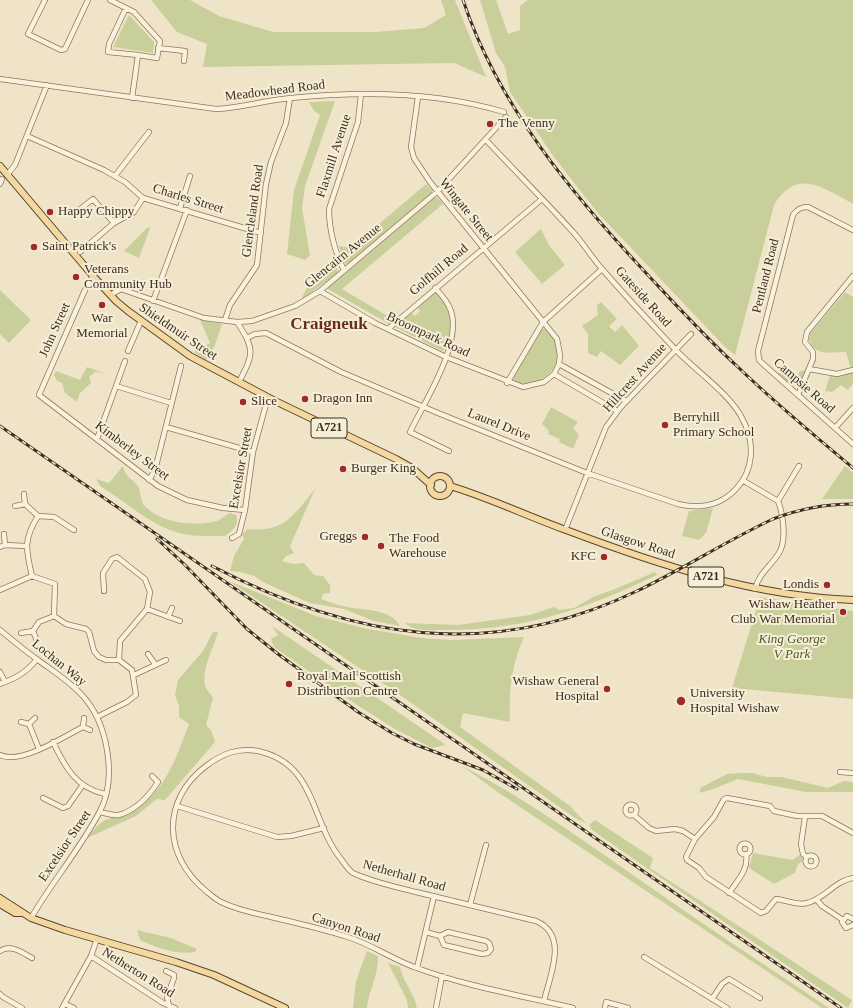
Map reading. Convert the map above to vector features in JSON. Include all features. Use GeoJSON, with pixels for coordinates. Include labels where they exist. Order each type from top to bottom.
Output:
{"type":"FeatureCollection","features":[{"type":"Feature","properties":{"kind":"main road","name":"Shieldmuir Street"},"geometry":{"type":"LineString","coordinates":[[0,166],[3,179],[110,294],[141,321],[190,356],[239,382]]}},
{"type":"Feature","properties":{"kind":"main road","name":"A721"},"geometry":{"type":"LineString","coordinates":[[239,382],[396,460],[432,482]]}},
{"type":"Feature","properties":{"kind":"main road","name":"A721"},"geometry":{"type":"LineString","coordinates":[[438,477],[443,477],[448,480],[449,489],[444,496],[437,496],[431,490],[432,482],[438,477]]}},
{"type":"Feature","properties":{"kind":"main road","name":"Glasgow Road"},"geometry":{"type":"LineString","coordinates":[[449,489],[468,491],[565,530],[692,573],[755,589],[812,598],[853,600]]}},
{"type":"Feature","properties":{"kind":"main road"},"geometry":{"type":"LineString","coordinates":[[0,898],[31,918],[64,930],[214,975],[285,1008]]}},
{"type":"Feature","properties":{"kind":"main road"},"geometry":{"type":"LineString","coordinates":[[0,904],[15,913],[22,913]]}},
{"type":"Feature","properties":{"kind":"street"},"geometry":{"type":"LineString","coordinates":[[44,0],[28,34],[61,50],[65,49],[88,0]]}},
{"type":"Feature","properties":{"kind":"street"},"geometry":{"type":"LineString","coordinates":[[110,0],[126,8],[134,12],[160,41],[157,58],[108,52],[109,44],[126,8]]}},
{"type":"Feature","properties":{"kind":"street"},"geometry":{"type":"LineString","coordinates":[[158,48],[185,51],[184,61]]}},
{"type":"Feature","properties":{"kind":"street"},"geometry":{"type":"LineString","coordinates":[[132,98],[138,55]]}},
{"type":"Feature","properties":{"kind":"street","name":"Meadowhead Road"},"geometry":{"type":"LineString","coordinates":[[0,79],[216,109],[241,108],[290,98],[361,94],[448,99],[483,106],[505,115]]}},
{"type":"Feature","properties":{"kind":"street"},"geometry":{"type":"LineString","coordinates":[[3,179],[15,165],[47,85]]}},
{"type":"Feature","properties":{"kind":"street","name":"Flaxmill Avenue"},"geometry":{"type":"LineString","coordinates":[[344,270],[339,260],[329,218],[329,209],[358,122],[361,94]]}},
{"type":"Feature","properties":{"kind":"street","name":"Wingate Street"},"geometry":{"type":"LineString","coordinates":[[418,97],[410,147],[412,153],[422,171],[557,339],[560,347],[559,364]]}},
{"type":"Feature","properties":{"kind":"street","name":"Glencleland Road"},"geometry":{"type":"LineString","coordinates":[[225,320],[230,305],[257,265],[268,176],[271,162],[286,123],[290,98]]}},
{"type":"Feature","properties":{"kind":"street","name":"Glencairn Avenue"},"geometry":{"type":"LineString","coordinates":[[110,294],[121,289],[204,318],[237,322],[252,321],[295,306],[320,291],[438,191],[486,140],[505,115]]}},
{"type":"Feature","properties":{"kind":"street"},"geometry":{"type":"LineString","coordinates":[[116,176],[149,132]]}},
{"type":"Feature","properties":{"kind":"street","name":"Charles Street"},"geometry":{"type":"LineString","coordinates":[[27,136],[116,176],[143,198],[261,233]]}},
{"type":"Feature","properties":{"kind":"street","name":"Gateside Road"},"geometry":{"type":"LineString","coordinates":[[486,140],[575,234],[602,269],[675,350],[736,407],[743,420],[751,446],[751,459],[744,481]]}},
{"type":"Feature","properties":{"kind":"street"},"geometry":{"type":"LineString","coordinates":[[180,208],[190,176]]}},
{"type":"Feature","properties":{"kind":"street"},"geometry":{"type":"LineString","coordinates":[[80,252],[114,223],[134,212],[143,198]]}},
{"type":"Feature","properties":{"kind":"street"},"geometry":{"type":"LineString","coordinates":[[75,213],[93,199],[114,223]]}},
{"type":"Feature","properties":{"kind":"street","name":"Golfhill Road"},"geometry":{"type":"LineString","coordinates":[[388,329],[542,199]]}},
{"type":"Feature","properties":{"kind":"street","name":"Pentland Road"},"geometry":{"type":"LineString","coordinates":[[759,360],[758,351],[793,215],[800,208],[808,207],[853,230]]}},
{"type":"Feature","properties":{"kind":"street"},"geometry":{"type":"LineString","coordinates":[[153,301],[187,210]]}},
{"type":"Feature","properties":{"kind":"street"},"geometry":{"type":"LineString","coordinates":[[507,383],[543,322],[602,269]]}},
{"type":"Feature","properties":{"kind":"street","name":"John Street"},"geometry":{"type":"LineString","coordinates":[[39,395],[85,290],[93,276]]}},
{"type":"Feature","properties":{"kind":"street"},"geometry":{"type":"LineString","coordinates":[[798,395],[809,369],[813,352],[806,342],[807,332],[853,276]]}},
{"type":"Feature","properties":{"kind":"street"},"geometry":{"type":"LineString","coordinates":[[435,288],[445,298],[451,310],[453,319],[451,341],[446,358],[424,406],[410,432],[449,451]]}},
{"type":"Feature","properties":{"kind":"street","name":"Broompark Road"},"geometry":{"type":"LineString","coordinates":[[320,291],[388,329],[446,358],[507,383],[523,387],[533,386],[544,382],[554,374]]}},
{"type":"Feature","properties":{"kind":"street"},"geometry":{"type":"LineString","coordinates":[[128,351],[141,321]]}},
{"type":"Feature","properties":{"kind":"street"},"geometry":{"type":"LineString","coordinates":[[237,322],[247,338],[251,359],[239,382]]}},
{"type":"Feature","properties":{"kind":"street","name":"Laurel Drive"},"geometry":{"type":"LineString","coordinates":[[247,338],[255,334],[266,333],[342,372],[587,473],[690,507],[714,504],[731,495],[744,481]]}},
{"type":"Feature","properties":{"kind":"street","name":"Hillcrest Avenue"},"geometry":{"type":"LineString","coordinates":[[565,530],[606,427],[626,401],[692,334]]}},
{"type":"Feature","properties":{"kind":"street","name":"Campsie Road"},"geometry":{"type":"LineString","coordinates":[[759,360],[853,444]]}},
{"type":"Feature","properties":{"kind":"street"},"geometry":{"type":"LineString","coordinates":[[97,439],[125,361]]}},
{"type":"Feature","properties":{"kind":"street"},"geometry":{"type":"LineString","coordinates":[[617,411],[554,374],[559,364],[626,401]]}},
{"type":"Feature","properties":{"kind":"street"},"geometry":{"type":"LineString","coordinates":[[149,480],[155,470],[181,366]]}},
{"type":"Feature","properties":{"kind":"street"},"geometry":{"type":"LineString","coordinates":[[809,369],[837,374],[853,370]]}},
{"type":"Feature","properties":{"kind":"street"},"geometry":{"type":"LineString","coordinates":[[116,386],[171,403]]}},
{"type":"Feature","properties":{"kind":"street","name":"Kimberley Street"},"geometry":{"type":"LineString","coordinates":[[39,395],[149,480],[163,489],[187,500],[223,508],[245,510]]}},
{"type":"Feature","properties":{"kind":"street","name":"Excelsior Street"},"geometry":{"type":"LineString","coordinates":[[232,538],[239,534],[245,510],[252,452],[268,397]]}},
{"type":"Feature","properties":{"kind":"street","name":"Campsie Road"},"geometry":{"type":"LineString","coordinates":[[835,428],[853,408]]}},
{"type":"Feature","properties":{"kind":"street"},"geometry":{"type":"LineString","coordinates":[[166,427],[252,452]]}},
{"type":"Feature","properties":{"kind":"street"},"geometry":{"type":"LineString","coordinates":[[755,589],[764,571],[782,547],[784,535],[778,501],[799,466]]}},
{"type":"Feature","properties":{"kind":"street"},"geometry":{"type":"LineString","coordinates":[[744,481],[778,501]]}},
{"type":"Feature","properties":{"kind":"street"},"geometry":{"type":"LineString","coordinates":[[24,494],[24,504]]}},
{"type":"Feature","properties":{"kind":"street"},"geometry":{"type":"LineString","coordinates":[[15,506],[24,504]]}},
{"type":"Feature","properties":{"kind":"street"},"geometry":{"type":"LineString","coordinates":[[24,504],[38,515],[54,517],[74,530]]}},
{"type":"Feature","properties":{"kind":"street"},"geometry":{"type":"LineString","coordinates":[[32,576],[26,546],[32,527],[38,515]]}},
{"type":"Feature","properties":{"kind":"street"},"geometry":{"type":"LineString","coordinates":[[4,534],[5,545]]}},
{"type":"Feature","properties":{"kind":"street"},"geometry":{"type":"LineString","coordinates":[[0,547],[5,545],[26,546]]}},
{"type":"Feature","properties":{"kind":"street"},"geometry":{"type":"LineString","coordinates":[[104,591],[103,573],[112,559],[117,557],[145,579],[150,592],[147,609],[120,641],[119,660]]}},
{"type":"Feature","properties":{"kind":"street"},"geometry":{"type":"LineString","coordinates":[[0,590],[32,576],[56,586],[54,616]]}},
{"type":"Feature","properties":{"kind":"street"},"geometry":{"type":"LineString","coordinates":[[168,617],[172,608]]}},
{"type":"Feature","properties":{"kind":"street"},"geometry":{"type":"LineString","coordinates":[[147,609],[180,621]]}},
{"type":"Feature","properties":{"kind":"street"},"geometry":{"type":"LineString","coordinates":[[33,632],[39,622],[54,616]]}},
{"type":"Feature","properties":{"kind":"street"},"geometry":{"type":"LineString","coordinates":[[54,616],[66,624],[86,629],[89,632],[94,651],[99,657],[106,660],[119,660],[132,670],[136,695],[127,702],[97,717]]}},
{"type":"Feature","properties":{"kind":"street","name":"Lochan Way"},"geometry":{"type":"LineString","coordinates":[[0,630],[37,660],[63,677],[82,695],[97,717],[104,734],[109,758],[109,776],[100,812]]}},
{"type":"Feature","properties":{"kind":"street"},"geometry":{"type":"LineString","coordinates":[[22,633],[33,632]]}},
{"type":"Feature","properties":{"kind":"street"},"geometry":{"type":"LineString","coordinates":[[33,632],[37,641]]}},
{"type":"Feature","properties":{"kind":"street"},"geometry":{"type":"LineString","coordinates":[[148,654],[155,664]]}},
{"type":"Feature","properties":{"kind":"street"},"geometry":{"type":"LineString","coordinates":[[0,672],[3,683],[17,678],[29,670],[37,660]]}},
{"type":"Feature","properties":{"kind":"street"},"geometry":{"type":"LineString","coordinates":[[134,675],[166,660]]}},
{"type":"Feature","properties":{"kind":"street"},"geometry":{"type":"LineString","coordinates":[[29,724],[35,718]]}},
{"type":"Feature","properties":{"kind":"street"},"geometry":{"type":"LineString","coordinates":[[83,727],[84,718]]}},
{"type":"Feature","properties":{"kind":"street"},"geometry":{"type":"LineString","coordinates":[[21,722],[29,724]]}},
{"type":"Feature","properties":{"kind":"street"},"geometry":{"type":"LineString","coordinates":[[29,724],[39,749]]}},
{"type":"Feature","properties":{"kind":"street"},"geometry":{"type":"LineString","coordinates":[[0,756],[17,758],[39,749],[83,727],[90,730]]}},
{"type":"Feature","properties":{"kind":"street"},"geometry":{"type":"LineString","coordinates":[[53,742],[61,760],[82,786],[105,794]]}},
{"type":"Feature","properties":{"kind":"street","name":"Netherhall Road"},"geometry":{"type":"LineString","coordinates":[[182,791],[192,778],[217,758],[230,752],[244,750],[257,751],[270,755],[285,763],[299,774],[308,789],[336,853],[351,872],[383,883],[536,921],[550,931],[555,941],[556,953],[544,1001]]}},
{"type":"Feature","properties":{"kind":"street"},"geometry":{"type":"LineString","coordinates":[[840,772],[853,773]]}},
{"type":"Feature","properties":{"kind":"street","name":"Excelsior Street"},"geometry":{"type":"LineString","coordinates":[[31,918],[100,812],[118,815],[138,806],[158,782],[152,776]]}},
{"type":"Feature","properties":{"kind":"street"},"geometry":{"type":"LineString","coordinates":[[43,798],[63,808],[68,806],[82,786]]}},
{"type":"Feature","properties":{"kind":"street","name":"Canyon Road"},"geometry":{"type":"LineString","coordinates":[[182,791],[177,806],[173,835],[176,850],[182,864],[197,883],[219,901],[238,909],[349,938],[417,968],[442,976],[573,1008]]}},
{"type":"Feature","properties":{"kind":"street"},"geometry":{"type":"LineString","coordinates":[[853,833],[822,816],[805,817],[774,811],[770,806],[727,798],[722,801],[714,817],[695,839],[686,853],[687,860],[699,868],[706,877],[764,914],[776,899],[798,904],[817,900],[837,883],[853,878]]}},
{"type":"Feature","properties":{"kind":"street"},"geometry":{"type":"LineString","coordinates":[[177,806],[277,837],[291,836],[324,828]]}},
{"type":"Feature","properties":{"kind":"street"},"geometry":{"type":"LineString","coordinates":[[634,815],[649,828],[656,831],[675,829],[683,831],[695,839]]}},
{"type":"Feature","properties":{"kind":"street"},"geometry":{"type":"LineString","coordinates":[[805,817],[801,844],[803,854],[808,857]]}},
{"type":"Feature","properties":{"kind":"street"},"geometry":{"type":"LineString","coordinates":[[470,905],[486,845]]}},
{"type":"Feature","properties":{"kind":"street"},"geometry":{"type":"LineString","coordinates":[[729,892],[746,868],[748,862],[746,854]]}},
{"type":"Feature","properties":{"kind":"street"},"geometry":{"type":"LineString","coordinates":[[417,968],[434,896]]}},
{"type":"Feature","properties":{"kind":"street"},"geometry":{"type":"LineString","coordinates":[[817,900],[822,906],[843,920],[844,927],[848,928],[853,925]]}},
{"type":"Feature","properties":{"kind":"street"},"geometry":{"type":"LineString","coordinates":[[843,920],[847,916],[853,919]]}},
{"type":"Feature","properties":{"kind":"street"},"geometry":{"type":"LineString","coordinates":[[426,932],[440,936],[448,932],[486,941],[489,943],[491,949],[489,952],[484,954],[444,945],[440,936]]}},
{"type":"Feature","properties":{"kind":"street"},"geometry":{"type":"LineString","coordinates":[[74,1008],[63,1006],[91,956],[97,939]]}},
{"type":"Feature","properties":{"kind":"street"},"geometry":{"type":"LineString","coordinates":[[0,952],[8,948],[13,948],[32,958]]}},
{"type":"Feature","properties":{"kind":"street","name":"Netherton Road"},"geometry":{"type":"LineString","coordinates":[[91,956],[169,1006],[175,1008]]}},
{"type":"Feature","properties":{"kind":"street"},"geometry":{"type":"LineString","coordinates":[[644,957],[727,1008]]}},
{"type":"Feature","properties":{"kind":"street"},"geometry":{"type":"LineString","coordinates":[[166,971],[174,975],[167,997],[169,1006]]}},
{"type":"Feature","properties":{"kind":"street"},"geometry":{"type":"LineString","coordinates":[[436,1008],[442,976]]}},
{"type":"Feature","properties":{"kind":"street"},"geometry":{"type":"LineString","coordinates":[[712,999],[722,984],[729,979],[760,998]]}},
{"type":"Feature","properties":{"kind":"street"},"geometry":{"type":"LineString","coordinates":[[0,994],[22,1008]]}},
{"type":"Feature","properties":{"kind":"street"},"geometry":{"type":"LineString","coordinates":[[605,1008],[606,1002],[628,1008]]}},
{"type":"Feature","properties":{"kind":"green space"},"geometry":{"type":"Polygon","coordinates":[[[151,0],[190,0],[219,16],[273,32],[375,32],[424,28],[446,15],[441,0],[455,0],[486,77],[454,63],[203,67],[207,44],[177,32],[151,0]]]}},
{"type":"Feature","properties":{"kind":"green space"},"geometry":{"type":"Polygon","coordinates":[[[480,0],[496,0],[508,34],[520,30],[520,6],[528,0],[853,0],[853,204],[821,187],[811,184],[801,184],[792,187],[783,193],[774,205],[735,355],[725,347],[597,212],[554,157],[510,92],[505,67],[496,53],[480,0]]]}},
{"type":"Feature","properties":{"kind":"green space"},"geometry":{"type":"Polygon","coordinates":[[[129,15],[154,42],[153,53],[113,47],[129,15]]]}},
{"type":"Feature","properties":{"kind":"green space"},"geometry":{"type":"Polygon","coordinates":[[[335,101],[305,186],[302,208],[310,255],[305,260],[287,254],[294,190],[320,115],[314,111],[309,102],[335,101]]]}},
{"type":"Feature","properties":{"kind":"green space"},"geometry":{"type":"Polygon","coordinates":[[[426,184],[432,190],[433,194],[349,264],[344,263],[339,246],[351,248],[426,184]]]}},
{"type":"Feature","properties":{"kind":"green space"},"geometry":{"type":"Polygon","coordinates":[[[434,197],[438,198],[443,204],[342,289],[391,318],[400,314],[389,324],[328,289],[329,286],[434,197]]]}},
{"type":"Feature","properties":{"kind":"green space"},"geometry":{"type":"Polygon","coordinates":[[[148,227],[150,228],[139,258],[124,251],[148,227]]]}},
{"type":"Feature","properties":{"kind":"green space"},"geometry":{"type":"Polygon","coordinates":[[[541,229],[549,245],[565,265],[542,284],[515,252],[541,229]]]}},
{"type":"Feature","properties":{"kind":"green space"},"geometry":{"type":"Polygon","coordinates":[[[336,261],[338,273],[301,300],[308,285],[336,261]]]}},
{"type":"Feature","properties":{"kind":"green space"},"geometry":{"type":"Polygon","coordinates":[[[0,290],[31,320],[9,343],[0,334],[0,290]]]}},
{"type":"Feature","properties":{"kind":"green space"},"geometry":{"type":"Polygon","coordinates":[[[845,292],[853,297],[853,368],[851,369],[846,352],[830,353],[820,351],[815,349],[809,340],[810,334],[845,292]]]}},
{"type":"Feature","properties":{"kind":"green space"},"geometry":{"type":"Polygon","coordinates":[[[435,293],[442,297],[447,307],[450,319],[449,337],[445,349],[442,351],[395,327],[411,312],[415,316],[420,311],[417,307],[435,293]]]}},
{"type":"Feature","properties":{"kind":"green space"},"geometry":{"type":"Polygon","coordinates":[[[601,302],[617,319],[609,326],[615,332],[622,325],[639,346],[620,365],[601,351],[597,357],[588,353],[588,334],[582,326],[598,315],[597,305],[601,302]]]}},
{"type":"Feature","properties":{"kind":"green space"},"geometry":{"type":"Polygon","coordinates":[[[200,320],[222,324],[215,345],[206,360],[194,352],[210,343],[200,320]]]}},
{"type":"Feature","properties":{"kind":"green space"},"geometry":{"type":"Polygon","coordinates":[[[541,329],[545,329],[556,344],[558,353],[557,362],[553,369],[540,380],[531,383],[514,382],[513,377],[541,329]]]}},
{"type":"Feature","properties":{"kind":"green space"},"geometry":{"type":"Polygon","coordinates":[[[87,367],[104,373],[95,372],[89,377],[91,383],[80,393],[77,402],[65,393],[62,383],[57,381],[54,375],[56,371],[80,380],[87,367]]]}},
{"type":"Feature","properties":{"kind":"green space"},"geometry":{"type":"Polygon","coordinates":[[[806,370],[800,384],[797,385],[788,383],[777,373],[785,372],[789,375],[798,375],[800,371],[806,370]]]}},
{"type":"Feature","properties":{"kind":"green space"},"geometry":{"type":"Polygon","coordinates":[[[853,373],[853,384],[848,390],[841,385],[832,392],[825,391],[830,375],[853,373]]]}},
{"type":"Feature","properties":{"kind":"green space"},"geometry":{"type":"Polygon","coordinates":[[[551,407],[578,422],[573,428],[579,435],[573,449],[559,442],[560,439],[548,434],[549,431],[542,424],[551,407]]]}},
{"type":"Feature","properties":{"kind":"green space"},"geometry":{"type":"Polygon","coordinates":[[[123,466],[128,476],[138,487],[144,505],[159,516],[178,522],[199,524],[217,521],[230,513],[236,515],[236,525],[233,530],[225,536],[206,536],[182,534],[155,523],[100,486],[96,479],[109,483],[123,466]]]}},
{"type":"Feature","properties":{"kind":"green space"},"geometry":{"type":"Polygon","coordinates":[[[845,466],[853,473],[853,499],[822,499],[845,466]]]}},
{"type":"Feature","properties":{"kind":"green space"},"geometry":{"type":"Polygon","coordinates":[[[315,489],[290,546],[294,553],[286,556],[282,561],[294,564],[304,563],[314,575],[323,576],[330,585],[330,593],[323,594],[321,599],[352,608],[372,610],[385,614],[396,621],[400,626],[374,621],[344,609],[310,603],[265,583],[254,576],[230,571],[234,556],[244,539],[242,534],[248,529],[271,528],[280,525],[294,514],[315,489]]]}},
{"type":"Feature","properties":{"kind":"green space"},"geometry":{"type":"Polygon","coordinates":[[[713,508],[706,533],[699,540],[682,536],[689,511],[713,508]]]}},
{"type":"Feature","properties":{"kind":"green space"},"geometry":{"type":"Polygon","coordinates":[[[655,572],[657,575],[605,598],[553,616],[527,622],[500,627],[434,630],[413,628],[405,623],[458,625],[530,615],[554,607],[560,610],[574,608],[595,596],[655,572]]]}},
{"type":"Feature","properties":{"kind":"green space"},"geometry":{"type":"Polygon","coordinates":[[[229,581],[316,616],[368,629],[422,638],[451,640],[524,637],[516,658],[512,679],[510,722],[463,713],[460,727],[570,806],[587,824],[575,818],[397,693],[229,581]]]}},
{"type":"Feature","properties":{"kind":"green space","name":"King George V Park"},"geometry":{"type":"Polygon","coordinates":[[[760,597],[853,611],[853,699],[732,688],[760,597]]]}},
{"type":"Feature","properties":{"kind":"green space"},"geometry":{"type":"Polygon","coordinates":[[[272,626],[446,745],[432,748],[395,729],[354,703],[274,647],[271,639],[278,635],[272,626]]]}},
{"type":"Feature","properties":{"kind":"green space"},"geometry":{"type":"Polygon","coordinates":[[[213,632],[218,632],[208,659],[205,681],[206,688],[213,698],[206,725],[211,730],[215,742],[165,800],[157,799],[136,816],[87,838],[102,822],[131,812],[143,804],[153,795],[168,774],[189,724],[179,717],[179,706],[175,695],[178,680],[203,651],[213,632]]]}},
{"type":"Feature","properties":{"kind":"green space"},"geometry":{"type":"Polygon","coordinates":[[[462,766],[509,792],[555,821],[689,914],[829,1008],[822,1008],[499,793],[462,766]]]}},
{"type":"Feature","properties":{"kind":"green space"},"geometry":{"type":"Polygon","coordinates":[[[752,773],[767,777],[782,777],[828,788],[844,781],[853,782],[853,792],[806,792],[738,779],[700,793],[700,788],[727,774],[752,773]]]}},
{"type":"Feature","properties":{"kind":"green space"},"geometry":{"type":"Polygon","coordinates":[[[595,820],[653,858],[650,868],[852,1000],[848,1008],[592,830],[589,825],[595,820]]]}},
{"type":"Feature","properties":{"kind":"green space"},"geometry":{"type":"Polygon","coordinates":[[[753,853],[792,860],[800,855],[803,860],[797,866],[795,873],[774,884],[749,868],[753,853]]]}},
{"type":"Feature","properties":{"kind":"green space"},"geometry":{"type":"Polygon","coordinates":[[[137,930],[171,938],[197,949],[195,952],[180,953],[160,948],[140,940],[137,930]]]}},
{"type":"Feature","properties":{"kind":"green space"},"geometry":{"type":"Polygon","coordinates":[[[367,951],[378,956],[375,977],[367,1008],[353,1008],[356,981],[367,951]]]}},
{"type":"Feature","properties":{"kind":"green space"},"geometry":{"type":"Polygon","coordinates":[[[388,963],[400,967],[401,972],[414,997],[417,1008],[408,1008],[407,1000],[388,963]]]}},
{"type":"Feature","properties":{"kind":"railway"},"geometry":{"type":"LineString","coordinates":[[463,0],[478,39],[496,76],[540,146],[564,179],[618,243],[691,321],[753,381],[853,468]]}},
{"type":"Feature","properties":{"kind":"railway"},"geometry":{"type":"LineString","coordinates":[[0,426],[841,1008]]}},
{"type":"Feature","properties":{"kind":"railway"},"geometry":{"type":"LineString","coordinates":[[212,566],[264,591],[317,611],[369,625],[422,632],[475,634],[528,627],[582,613],[637,591],[671,574],[738,536],[773,519],[793,512],[812,508],[853,504]]}},
{"type":"Feature","properties":{"kind":"railway"},"geometry":{"type":"LineString","coordinates":[[157,539],[184,564],[247,629],[278,654],[358,712],[392,733],[414,744],[483,770],[517,789]]}},
{"type":"Feature","properties":{"kind":"place","name":"The Venny"},"geometry":{"type":"Point","coordinates":[490,124]}},
{"type":"Feature","properties":{"kind":"place","name":"Happy Chippy"},"geometry":{"type":"Point","coordinates":[50,212]}},
{"type":"Feature","properties":{"kind":"place","name":"Saint Patrick's"},"geometry":{"type":"Point","coordinates":[34,247]}},
{"type":"Feature","properties":{"kind":"place","name":"Veterans Community Hub"},"geometry":{"type":"Point","coordinates":[76,277]}},
{"type":"Feature","properties":{"kind":"place","name":"War Memorial"},"geometry":{"type":"Point","coordinates":[102,305]}},
{"type":"Feature","properties":{"kind":"place","name":"Dragon Inn"},"geometry":{"type":"Point","coordinates":[305,399]}},
{"type":"Feature","properties":{"kind":"place","name":"Slice"},"geometry":{"type":"Point","coordinates":[243,402]}},
{"type":"Feature","properties":{"kind":"place","name":"Berryhill Primary School"},"geometry":{"type":"Point","coordinates":[665,425]}},
{"type":"Feature","properties":{"kind":"place","name":"Burger King"},"geometry":{"type":"Point","coordinates":[343,469]}},
{"type":"Feature","properties":{"kind":"place","name":"Greggs"},"geometry":{"type":"Point","coordinates":[365,537]}},
{"type":"Feature","properties":{"kind":"place","name":"The Food Warehouse"},"geometry":{"type":"Point","coordinates":[381,546]}},
{"type":"Feature","properties":{"kind":"place","name":"KFC"},"geometry":{"type":"Point","coordinates":[604,557]}},
{"type":"Feature","properties":{"kind":"place","name":"Londis"},"geometry":{"type":"Point","coordinates":[827,585]}},
{"type":"Feature","properties":{"kind":"place","name":"Wishaw Heather Club War Memorial"},"geometry":{"type":"Point","coordinates":[843,612]}},
{"type":"Feature","properties":{"kind":"place","name":"Royal Mail Scottish Distribution Centre"},"geometry":{"type":"Point","coordinates":[289,684]}},
{"type":"Feature","properties":{"kind":"place","name":"Wishaw General Hospital"},"geometry":{"type":"Point","coordinates":[607,689]}},
{"type":"Feature","properties":{"kind":"place","name":"University Hospital Wishaw"},"geometry":{"type":"Point","coordinates":[681,701]}},
{"type":"Feature","properties":{"kind":"district","name":"Craigneuk"},"geometry":{"type":"Point","coordinates":[329,325]}}]}
